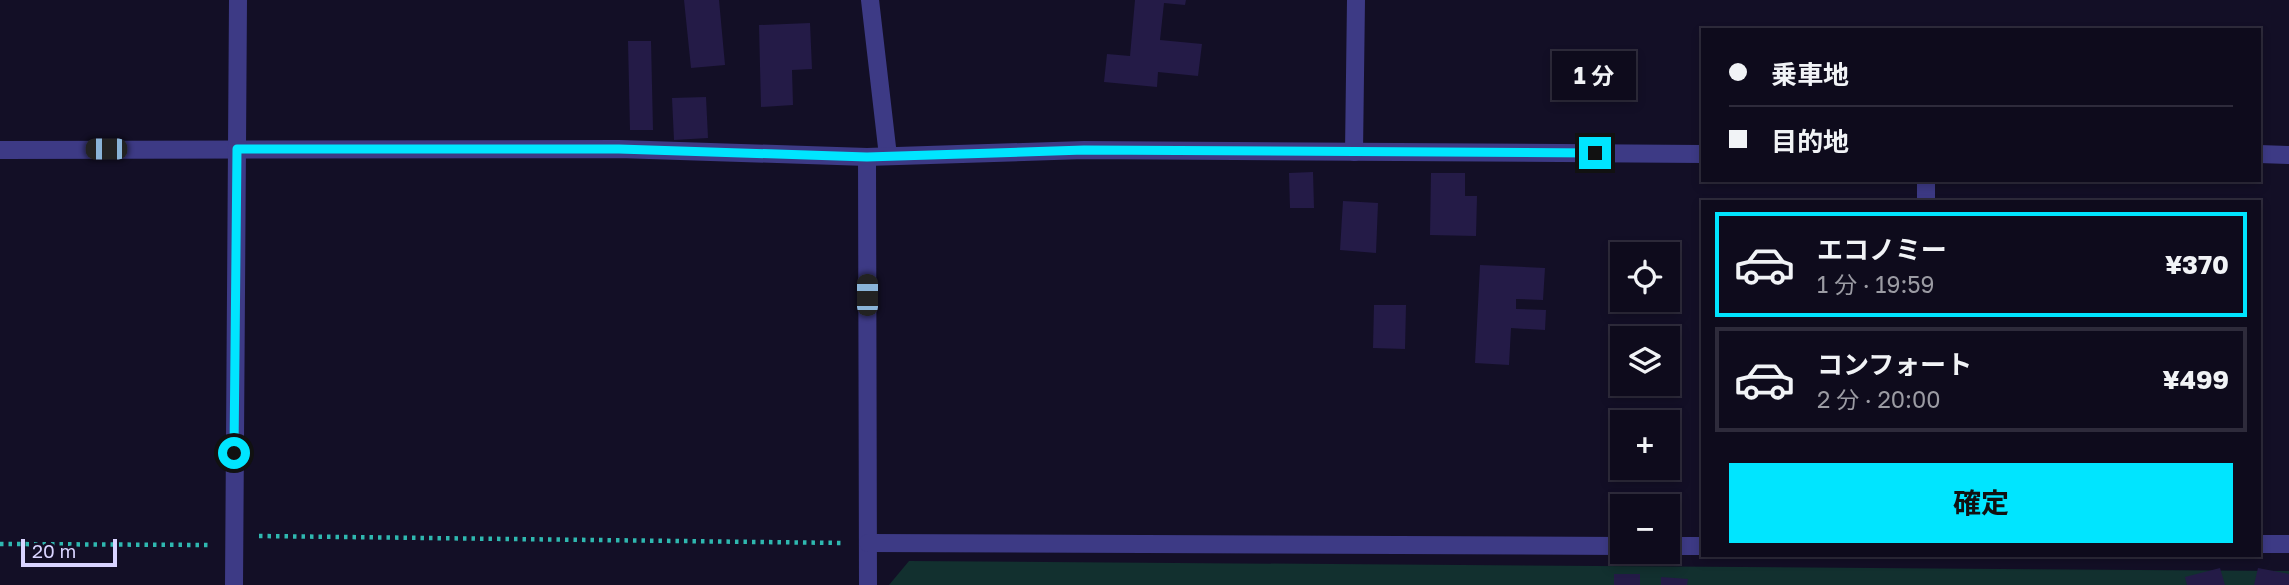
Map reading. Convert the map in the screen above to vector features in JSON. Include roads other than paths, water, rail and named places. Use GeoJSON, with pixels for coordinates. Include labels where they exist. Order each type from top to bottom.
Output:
{"type":"FeatureCollection","features":[{"type":"Feature","properties":{"kind":"street"},"geometry":{"type":"LineString","coordinates":[[234,585],[238,0]]}},
{"type":"Feature","properties":{"kind":"street"},"geometry":{"type":"LineString","coordinates":[[870,0],[888,156]]}},
{"type":"Feature","properties":{"kind":"street"},"geometry":{"type":"LineString","coordinates":[[1354,152],[1356,0]]}},
{"type":"Feature","properties":{"kind":"street"},"geometry":{"type":"LineString","coordinates":[[0,150],[619,149],[867,157],[1084,150],[1701,154]]}},
{"type":"Feature","properties":{"kind":"street"},"geometry":{"type":"LineString","coordinates":[[2261,155],[2289,155]]}},
{"type":"Feature","properties":{"kind":"street"},"geometry":{"type":"LineString","coordinates":[[867,157],[868,585]]}},
{"type":"Feature","properties":{"kind":"street"},"geometry":{"type":"LineString","coordinates":[[1926,182],[1926,200]]}},
{"type":"Feature","properties":{"kind":"street"},"geometry":{"type":"LineString","coordinates":[[868,543],[1610,546]]}},
{"type":"Feature","properties":{"kind":"street"},"geometry":{"type":"LineString","coordinates":[[2261,544],[2289,544]]}},
{"type":"Feature","properties":{"kind":"street"},"geometry":{"type":"LineString","coordinates":[[1680,546],[1701,546]]}}]}
